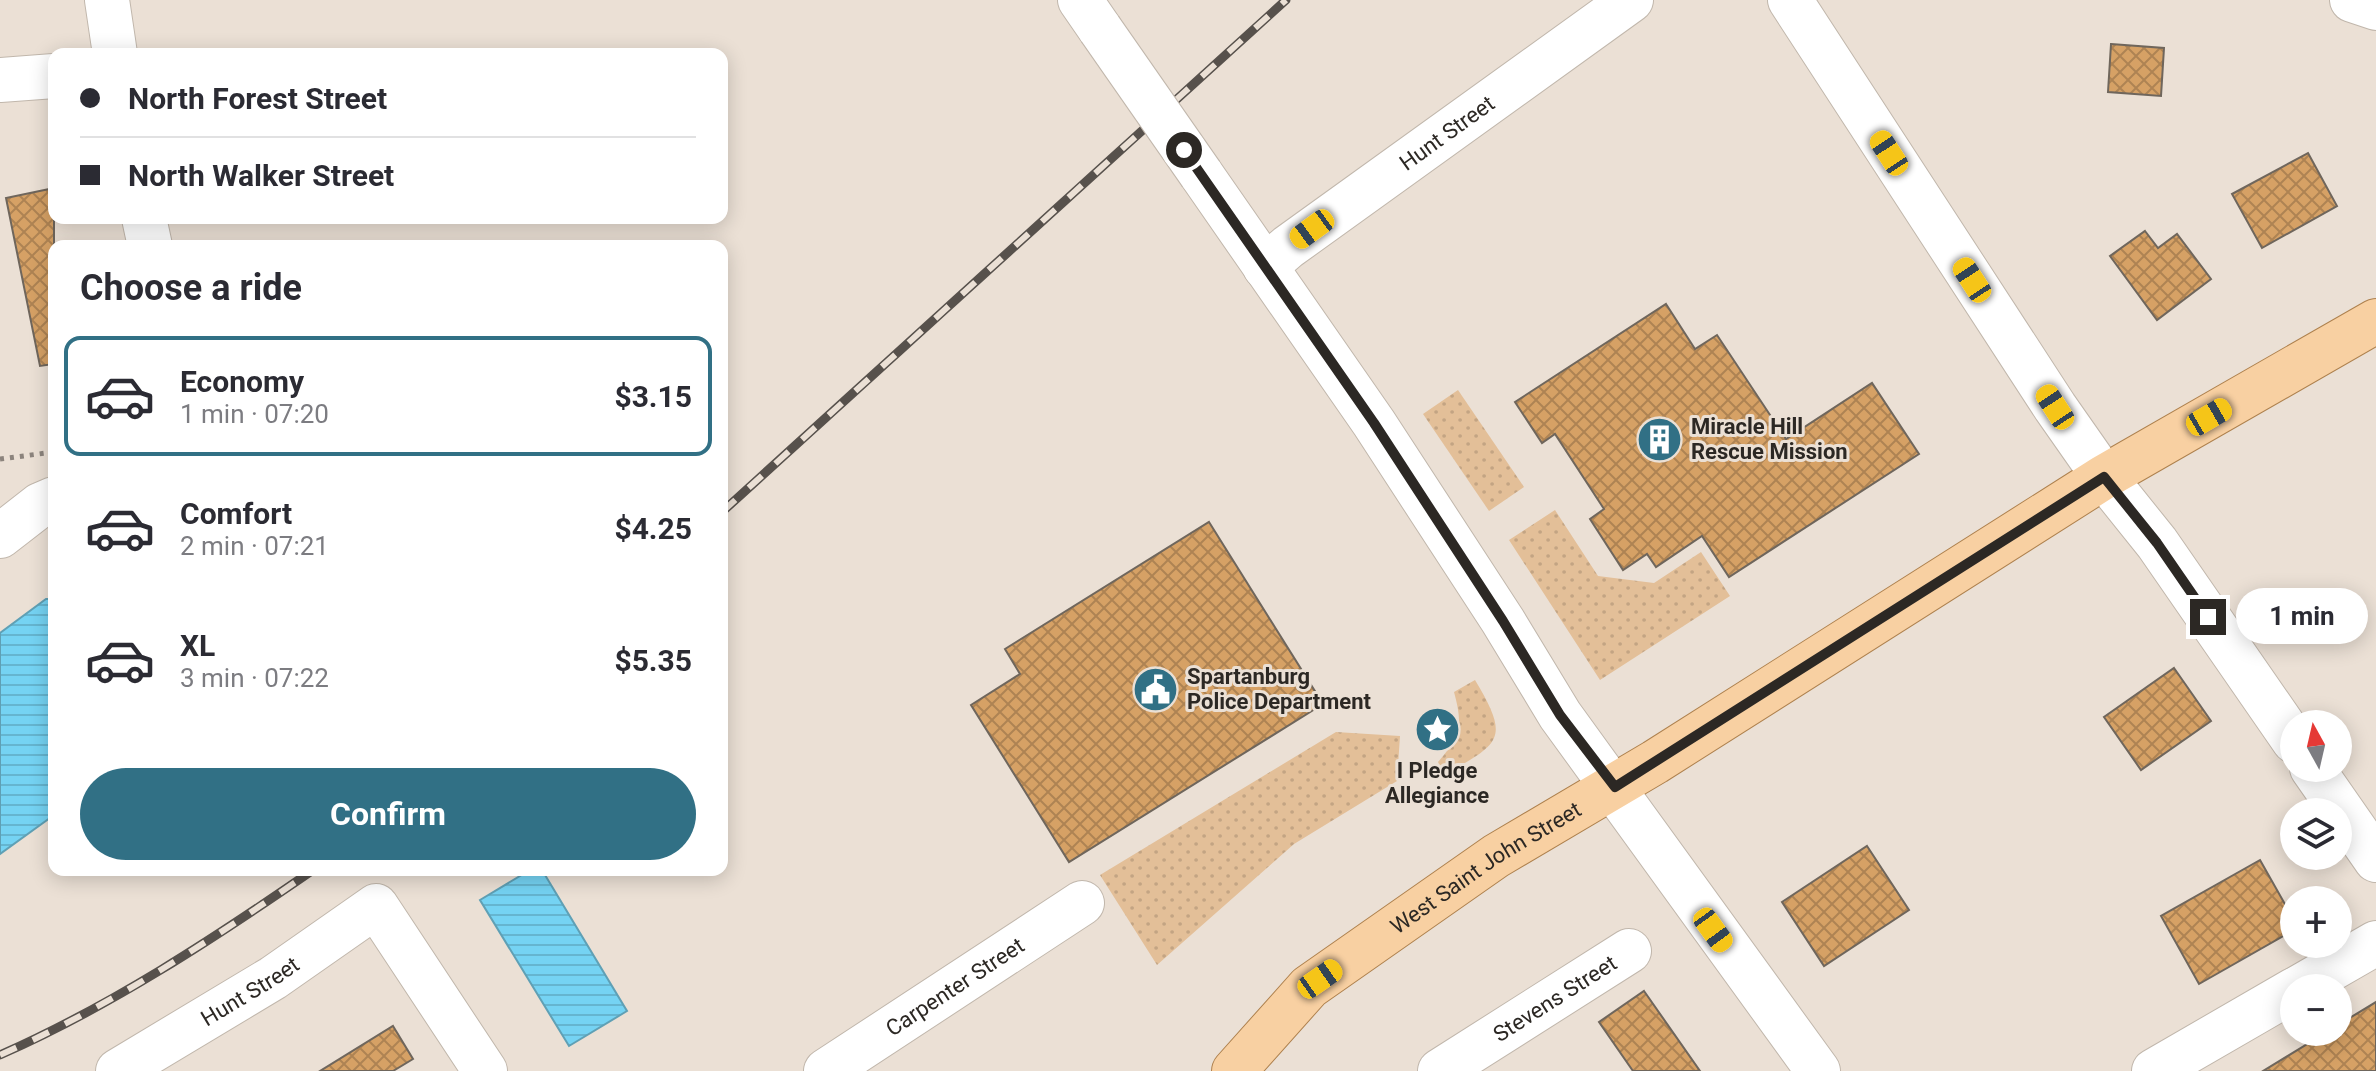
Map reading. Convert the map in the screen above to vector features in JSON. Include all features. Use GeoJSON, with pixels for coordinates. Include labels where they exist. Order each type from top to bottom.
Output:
{"type":"FeatureCollection","features":[{"type":"Feature","properties":{"kind":"main road","name":"West Saint John Street"},"geometry":{"type":"LineString","coordinates":[[1234,1071],[1309,987],[1496,856],[1615,787],[2104,477],[2376,321]]}},
{"type":"Feature","properties":{"kind":"street"},"geometry":{"type":"LineString","coordinates":[[107,0],[114,48]]}},
{"type":"Feature","properties":{"kind":"street","name":"Hunt Street"},"geometry":{"type":"LineString","coordinates":[[1265,267],[1288,247],[1631,0]]}},
{"type":"Feature","properties":{"kind":"street"},"geometry":{"type":"LineString","coordinates":[[1790,0],[2055,407],[2104,477],[2157,543],[2280,721]]}},
{"type":"Feature","properties":{"kind":"street"},"geometry":{"type":"LineString","coordinates":[[2352,0],[2376,8]]}},
{"type":"Feature","properties":{"kind":"street"},"geometry":{"type":"LineString","coordinates":[[1090,14],[1374,423],[1503,621],[1560,715],[1818,1071]]}},
{"type":"Feature","properties":{"kind":"street"},"geometry":{"type":"LineString","coordinates":[[0,80],[48,76]]}},
{"type":"Feature","properties":{"kind":"street"},"geometry":{"type":"LineString","coordinates":[[0,536],[48,502]]}},
{"type":"Feature","properties":{"kind":"street"},"geometry":{"type":"LineString","coordinates":[[2322,782],[2376,860]]}},
{"type":"Feature","properties":{"kind":"street","name":"Carpenter Street"},"geometry":{"type":"LineString","coordinates":[[826,1071],[1082,903]]}},
{"type":"Feature","properties":{"kind":"street","name":"Hunt Street"},"geometry":{"type":"LineString","coordinates":[[118,1071],[273,978],[376,906],[485,1071]]}},
{"type":"Feature","properties":{"kind":"street"},"geometry":{"type":"LineString","coordinates":[[2322,974],[2376,943]]}},
{"type":"Feature","properties":{"kind":"street","name":"Stevens Street"},"geometry":{"type":"LineString","coordinates":[[1440,1071],[1629,951]]}},
{"type":"Feature","properties":{"kind":"street"},"geometry":{"type":"LineString","coordinates":[[2154,1071],[2280,998]]}},
{"type":"Feature","properties":{"kind":"path"},"geometry":{"type":"LineString","coordinates":[[0,459],[48,453]]}},
{"type":"Feature","properties":{"kind":"shaded area"},"geometry":{"type":"Polygon","coordinates":[[[1458,390],[1524,487],[1489,511],[1423,414],[1458,390]]]}},
{"type":"Feature","properties":{"kind":"shaded area"},"geometry":{"type":"Polygon","coordinates":[[[1555,510],[1598,576],[1654,583],[1701,552],[1730,596],[1600,680],[1509,540],[1555,510]]]}},
{"type":"Feature","properties":{"kind":"shaded area"},"geometry":{"type":"Polygon","coordinates":[[[1475,680],[1493,716],[1496,728],[1494,738],[1478,755],[1444,775],[1438,762],[1456,737],[1459,722],[1454,692],[1475,680]]]}},
{"type":"Feature","properties":{"kind":"shaded area"},"geometry":{"type":"Polygon","coordinates":[[[1336,732],[1400,736],[1397,781],[1294,844],[1157,965],[1100,875],[1336,732]]]}},
{"type":"Feature","properties":{"kind":"water"},"geometry":{"type":"Polygon","coordinates":[[[48,599],[48,819],[0,854],[0,633],[48,599]]]}},
{"type":"Feature","properties":{"kind":"water"},"geometry":{"type":"Polygon","coordinates":[[[520,876],[546,876],[627,1011],[569,1046],[480,900],[520,876]]]}},
{"type":"Feature","properties":{"kind":"building"},"geometry":{"type":"Polygon","coordinates":[[[2111,44],[2164,48],[2161,96],[2108,92],[2111,44]]]}},
{"type":"Feature","properties":{"kind":"building"},"geometry":{"type":"Polygon","coordinates":[[[2308,153],[2337,206],[2262,248],[2232,194],[2308,153]]]}},
{"type":"Feature","properties":{"kind":"building"},"geometry":{"type":"Polygon","coordinates":[[[48,189],[48,224],[54,224],[54,240],[48,240],[48,365],[40,366],[6,198],[48,189]]]}},
{"type":"Feature","properties":{"kind":"building"},"geometry":{"type":"Polygon","coordinates":[[[2145,231],[2158,248],[2177,234],[2211,279],[2157,320],[2110,256],[2145,231]]]}},
{"type":"Feature","properties":{"kind":"building","name":"Miracle Hill Rescue Mission"},"geometry":{"type":"Polygon","coordinates":[[[1666,304],[1695,349],[1717,335],[1786,439],[1872,383],[1919,454],[1729,577],[1702,536],[1656,567],[1647,554],[1623,570],[1590,519],[1604,509],[1555,434],[1542,443],[1515,402],[1666,304]]]}},
{"type":"Feature","properties":{"kind":"building","name":"Spartanburg Police Department"},"geometry":{"type":"Polygon","coordinates":[[[1209,522],[1323,704],[1069,862],[971,705],[1020,674],[1005,649],[1209,522]]]}},
{"type":"Feature","properties":{"kind":"building"},"geometry":{"type":"Polygon","coordinates":[[[2174,668],[2211,721],[2141,770],[2104,717],[2174,668]]]}},
{"type":"Feature","properties":{"kind":"building"},"geometry":{"type":"Polygon","coordinates":[[[1867,846],[1909,910],[1824,966],[1782,902],[1867,846]]]}},
{"type":"Feature","properties":{"kind":"building"},"geometry":{"type":"Polygon","coordinates":[[[2260,860],[2280,895],[2280,938],[2199,984],[2161,916],[2260,860]]]}},
{"type":"Feature","properties":{"kind":"building"},"geometry":{"type":"Polygon","coordinates":[[[1644,991],[1700,1071],[1633,1071],[1599,1022],[1644,991]]]}},
{"type":"Feature","properties":{"kind":"building"},"geometry":{"type":"Polygon","coordinates":[[[2376,1002],[2376,1071],[2263,1071],[2304,1046],[2352,1046],[2352,1017],[2376,1002]]]}},
{"type":"Feature","properties":{"kind":"building"},"geometry":{"type":"Polygon","coordinates":[[[393,1026],[413,1059],[393,1071],[320,1071],[393,1026]]]}},
{"type":"Feature","properties":{"kind":"railway"},"geometry":{"type":"LineString","coordinates":[[728,507],[1286,0]]}},
{"type":"Feature","properties":{"kind":"railway"},"geometry":{"type":"LineString","coordinates":[[0,1055],[82,1015],[161,970],[304,876]]}},
{"type":"Feature","properties":{"kind":"place","name":"Miracle Hill Rescue Mission"},"geometry":{"type":"Point","coordinates":[1660,439]}},
{"type":"Feature","properties":{"kind":"place","name":"Spartanburg Police Department"},"geometry":{"type":"Point","coordinates":[1156,689]}},
{"type":"Feature","properties":{"kind":"place","name":"I Pledge Allegiance"},"geometry":{"type":"Point","coordinates":[1437,729]}},
{"type":"Feature","properties":{"kind":"route"},"geometry":{"type":"LineString","coordinates":[[1184,150],[1374,423],[1503,621],[1560,715],[1615,787],[2104,477],[2157,543],[2208,617]]}}]}
